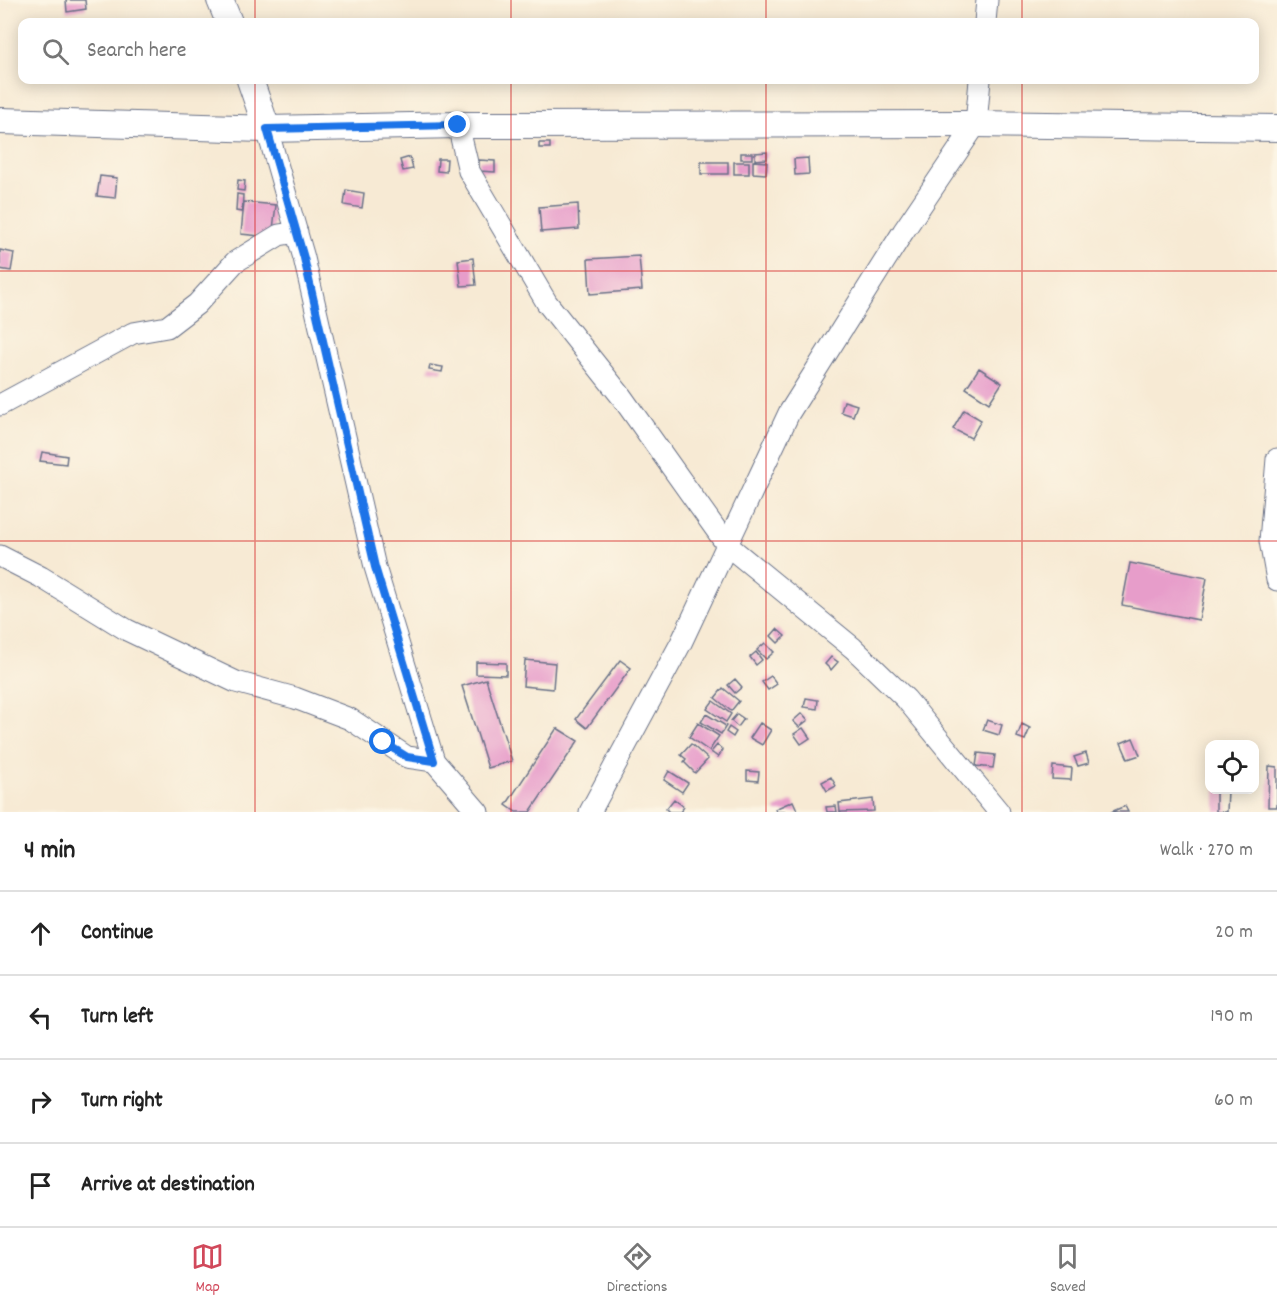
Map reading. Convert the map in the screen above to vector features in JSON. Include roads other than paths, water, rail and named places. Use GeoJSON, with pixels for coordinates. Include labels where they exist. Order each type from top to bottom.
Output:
{"type":"FeatureCollection","features":[{"type":"Feature","properties":{"kind":"street"},"geometry":{"type":"LineString","coordinates":[[220,0],[227,18]]}},
{"type":"Feature","properties":{"kind":"street"},"geometry":{"type":"LineString","coordinates":[[985,18],[987,0]]}},
{"type":"Feature","properties":{"kind":"street"},"geometry":{"type":"LineString","coordinates":[[251,84],[297,232],[375,567],[434,761],[478,812]]}},
{"type":"Feature","properties":{"kind":"street"},"geometry":{"type":"LineString","coordinates":[[590,812],[681,643],[789,413],[903,232],[976,124],[980,84]]}},
{"type":"Feature","properties":{"kind":"street"},"geometry":{"type":"LineString","coordinates":[[0,120],[267,129],[458,125],[976,124],[1277,128]]}},
{"type":"Feature","properties":{"kind":"street"},"geometry":{"type":"LineString","coordinates":[[458,125],[469,171],[547,303],[621,396],[727,545],[853,648],[906,699],[999,812]]}},
{"type":"Feature","properties":{"kind":"street"},"geometry":{"type":"LineString","coordinates":[[0,405],[133,333],[167,327],[196,304],[235,262],[279,235],[297,232]]}},
{"type":"Feature","properties":{"kind":"street"},"geometry":{"type":"LineString","coordinates":[[1277,459],[1270,541],[1277,580]]}},
{"type":"Feature","properties":{"kind":"street"},"geometry":{"type":"LineString","coordinates":[[0,556],[41,577],[127,630],[236,682],[295,698],[350,719],[407,757],[434,761]]}}]}
